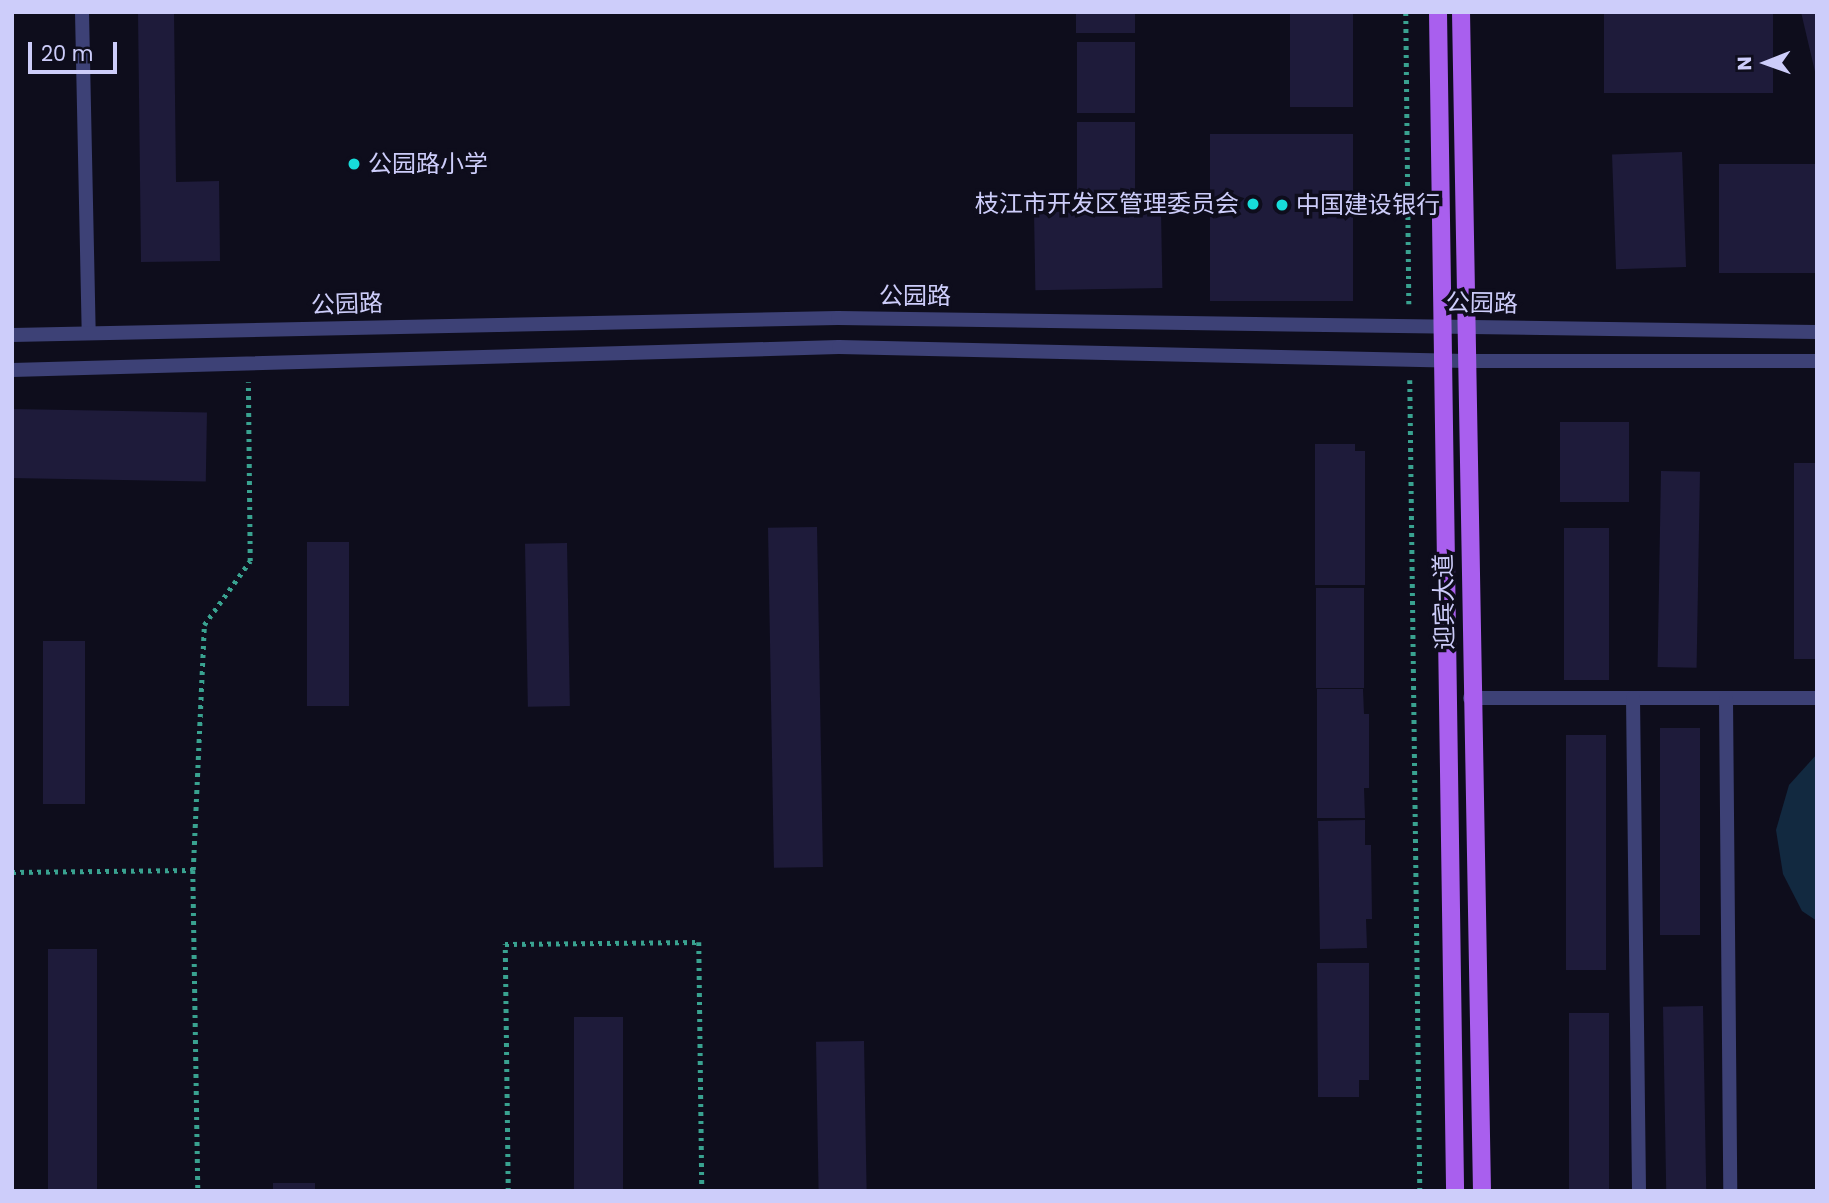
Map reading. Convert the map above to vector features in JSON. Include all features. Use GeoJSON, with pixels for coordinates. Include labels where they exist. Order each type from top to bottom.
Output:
{"type":"FeatureCollection","features":[{"type":"Feature","properties":{"kind":"main road","name":"迎宾大道"},"geometry":{"type":"LineString","coordinates":[[1438,12],[1455,1191]]}},
{"type":"Feature","properties":{"kind":"main road","name":"迎宾大道"},"geometry":{"type":"LineString","coordinates":[[1461,12],[1470,698],[1482,1191]]}},
{"type":"Feature","properties":{"kind":"street"},"geometry":{"type":"LineString","coordinates":[[82,12],[89,333]]}},
{"type":"Feature","properties":{"kind":"street","name":"公园路"},"geometry":{"type":"LineString","coordinates":[[12,335],[838,318],[1817,332]]}},
{"type":"Feature","properties":{"kind":"street"},"geometry":{"type":"LineString","coordinates":[[12,370],[839,348],[1465,361],[1817,360]]}},
{"type":"Feature","properties":{"kind":"street"},"geometry":{"type":"LineString","coordinates":[[1470,698],[1817,698]]}},
{"type":"Feature","properties":{"kind":"street"},"geometry":{"type":"LineString","coordinates":[[1633,698],[1639,1191]]}},
{"type":"Feature","properties":{"kind":"street"},"geometry":{"type":"LineString","coordinates":[[1726,699],[1730,1191]]}},
{"type":"Feature","properties":{"kind":"path"},"geometry":{"type":"LineString","coordinates":[[1406,12],[1409,325]]}},
{"type":"Feature","properties":{"kind":"path"},"geometry":{"type":"LineString","coordinates":[[1410,359],[1420,1191]]}},
{"type":"Feature","properties":{"kind":"path"},"geometry":{"type":"LineString","coordinates":[[198,1191],[193,870],[204,625],[250,561],[248,364]]}},
{"type":"Feature","properties":{"kind":"path"},"geometry":{"type":"LineString","coordinates":[[12,872],[193,870]]}},
{"type":"Feature","properties":{"kind":"path"},"geometry":{"type":"LineString","coordinates":[[508,1191],[505,944],[699,942],[702,1191]]}},
{"type":"Feature","properties":{"kind":"water"},"geometry":{"type":"Polygon","coordinates":[[[1817,754],[1817,921],[1802,911],[1783,874],[1776,830],[1789,785],[1817,754]]]}},
{"type":"Feature","properties":{"kind":"building"},"geometry":{"type":"Polygon","coordinates":[[[138,12],[174,12],[176,182],[219,181],[220,261],[141,262],[138,12]]]}},
{"type":"Feature","properties":{"kind":"building"},"geometry":{"type":"Polygon","coordinates":[[[1076,12],[1135,12],[1135,33],[1076,33],[1076,12]]]}},
{"type":"Feature","properties":{"kind":"building"},"geometry":{"type":"Polygon","coordinates":[[[1290,12],[1353,12],[1353,107],[1290,107],[1290,12]]]}},
{"type":"Feature","properties":{"kind":"building"},"geometry":{"type":"Polygon","coordinates":[[[1604,12],[1773,12],[1773,93],[1604,93],[1604,12]]]}},
{"type":"Feature","properties":{"kind":"building"},"geometry":{"type":"Polygon","coordinates":[[[1801,12],[1817,12],[1817,76],[1816,76],[1801,12]]]}},
{"type":"Feature","properties":{"kind":"building"},"geometry":{"type":"Polygon","coordinates":[[[1077,42],[1135,42],[1135,113],[1077,113],[1077,42]]]}},
{"type":"Feature","properties":{"kind":"building"},"geometry":{"type":"Polygon","coordinates":[[[1077,122],[1135,122],[1135,194],[1077,194],[1077,122]]]}},
{"type":"Feature","properties":{"kind":"building","name":"中国建设银行"},"geometry":{"type":"Polygon","coordinates":[[[1210,134],[1353,134],[1353,301],[1210,301],[1210,134]]]}},
{"type":"Feature","properties":{"kind":"building"},"geometry":{"type":"Polygon","coordinates":[[[1682,152],[1686,267],[1616,269],[1612,154],[1682,152]]]}},
{"type":"Feature","properties":{"kind":"building"},"geometry":{"type":"Polygon","coordinates":[[[1719,164],[1817,164],[1817,273],[1719,273],[1719,164]]]}},
{"type":"Feature","properties":{"kind":"building"},"geometry":{"type":"Polygon","coordinates":[[[1161,210],[1162,288],[1035,290],[1034,212],[1161,210]]]}},
{"type":"Feature","properties":{"kind":"building"},"geometry":{"type":"Polygon","coordinates":[[[12,409],[207,412],[206,481],[12,478],[12,409]]]}},
{"type":"Feature","properties":{"kind":"building"},"geometry":{"type":"Polygon","coordinates":[[[1560,422],[1629,422],[1629,502],[1560,502],[1560,422]]]}},
{"type":"Feature","properties":{"kind":"building"},"geometry":{"type":"Polygon","coordinates":[[[1315,444],[1355,444],[1355,451],[1365,451],[1365,585],[1315,585],[1315,444]]]}},
{"type":"Feature","properties":{"kind":"building"},"geometry":{"type":"Polygon","coordinates":[[[1794,463],[1817,463],[1817,659],[1794,659],[1794,463]]]}},
{"type":"Feature","properties":{"kind":"building"},"geometry":{"type":"Polygon","coordinates":[[[1661,471],[1700,472],[1697,668],[1658,667],[1661,471]]]}},
{"type":"Feature","properties":{"kind":"building"},"geometry":{"type":"Polygon","coordinates":[[[817,527],[823,867],[774,868],[768,528],[817,527]]]}},
{"type":"Feature","properties":{"kind":"building"},"geometry":{"type":"Polygon","coordinates":[[[1564,528],[1609,528],[1609,680],[1564,680],[1564,528]]]}},
{"type":"Feature","properties":{"kind":"building"},"geometry":{"type":"Polygon","coordinates":[[[307,542],[349,542],[349,706],[307,706],[307,542]]]}},
{"type":"Feature","properties":{"kind":"building"},"geometry":{"type":"Polygon","coordinates":[[[567,543],[570,706],[528,707],[525,544],[567,543]]]}},
{"type":"Feature","properties":{"kind":"building"},"geometry":{"type":"Polygon","coordinates":[[[1316,588],[1364,588],[1364,688],[1316,688],[1316,588]]]}},
{"type":"Feature","properties":{"kind":"building"},"geometry":{"type":"Polygon","coordinates":[[[43,641],[85,641],[85,804],[43,804],[43,641]]]}},
{"type":"Feature","properties":{"kind":"building"},"geometry":{"type":"Polygon","coordinates":[[[1317,689],[1363,689],[1364,714],[1369,714],[1369,788],[1364,788],[1365,818],[1317,818],[1317,689]]]}},
{"type":"Feature","properties":{"kind":"building"},"geometry":{"type":"Polygon","coordinates":[[[1660,728],[1700,728],[1700,935],[1660,935],[1660,728]]]}},
{"type":"Feature","properties":{"kind":"building"},"geometry":{"type":"Polygon","coordinates":[[[1566,735],[1606,735],[1606,970],[1566,970],[1566,735]]]}},
{"type":"Feature","properties":{"kind":"building"},"geometry":{"type":"Polygon","coordinates":[[[1365,820],[1365,845],[1371,845],[1372,919],[1366,919],[1367,948],[1320,949],[1318,821],[1365,820]]]}},
{"type":"Feature","properties":{"kind":"building"},"geometry":{"type":"Polygon","coordinates":[[[48,949],[97,949],[97,1191],[48,1191],[48,949]]]}},
{"type":"Feature","properties":{"kind":"building"},"geometry":{"type":"Polygon","coordinates":[[[1317,963],[1369,963],[1369,1080],[1359,1080],[1359,1097],[1318,1097],[1317,963]]]}},
{"type":"Feature","properties":{"kind":"building"},"geometry":{"type":"Polygon","coordinates":[[[1703,1006],[1706,1191],[1666,1191],[1663,1007],[1703,1006]]]}},
{"type":"Feature","properties":{"kind":"building"},"geometry":{"type":"Polygon","coordinates":[[[1569,1013],[1609,1013],[1609,1191],[1569,1191],[1569,1013]]]}},
{"type":"Feature","properties":{"kind":"building"},"geometry":{"type":"Polygon","coordinates":[[[574,1017],[623,1017],[623,1191],[574,1191],[574,1017]]]}},
{"type":"Feature","properties":{"kind":"building"},"geometry":{"type":"Polygon","coordinates":[[[864,1041],[867,1191],[819,1191],[816,1042],[864,1041]]]}},
{"type":"Feature","properties":{"kind":"building"},"geometry":{"type":"Polygon","coordinates":[[[273,1183],[315,1183],[315,1191],[273,1191],[273,1183]]]}},
{"type":"Feature","properties":{"kind":"place","name":"公园路小学"},"geometry":{"type":"Point","coordinates":[354,164]}},
{"type":"Feature","properties":{"kind":"place","name":"枝江市开发区管理委员会"},"geometry":{"type":"Point","coordinates":[1253,204]}},
{"type":"Feature","properties":{"kind":"place","name":"中国建设银行"},"geometry":{"type":"Point","coordinates":[1282,205]}}]}
